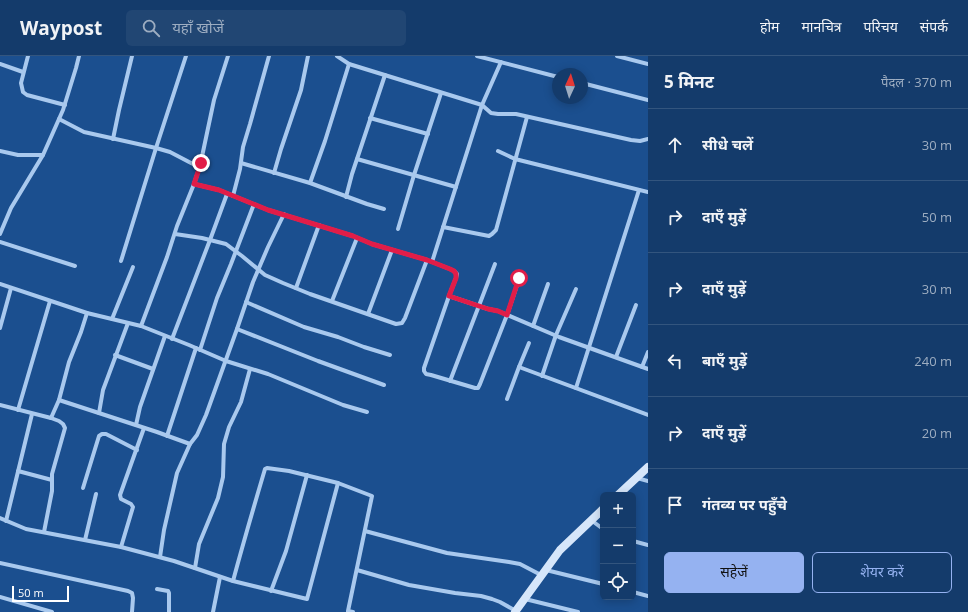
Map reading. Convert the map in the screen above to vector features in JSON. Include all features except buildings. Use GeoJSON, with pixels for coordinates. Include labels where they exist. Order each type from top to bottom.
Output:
{"type":"FeatureCollection","features":[{"type":"Feature","properties":{"kind":"street"},"geometry":{"type":"LineString","coordinates":[[28,56],[23,72],[23,92],[27,95],[65,105]]}},
{"type":"Feature","properties":{"kind":"street"},"geometry":{"type":"LineString","coordinates":[[0,234],[11,208],[43,155],[59,119],[65,105],[79,56]]}},
{"type":"Feature","properties":{"kind":"street"},"geometry":{"type":"LineString","coordinates":[[113,139],[132,56]]}},
{"type":"Feature","properties":{"kind":"street"},"geometry":{"type":"LineString","coordinates":[[120,262],[186,56]]}},
{"type":"Feature","properties":{"kind":"street"},"geometry":{"type":"LineString","coordinates":[[141,326],[200,166],[214,100],[228,56]]}},
{"type":"Feature","properties":{"kind":"street"},"geometry":{"type":"LineString","coordinates":[[234,196],[243,147],[269,56]]}},
{"type":"Feature","properties":{"kind":"street"},"geometry":{"type":"LineString","coordinates":[[274,173],[301,90],[308,56]]}},
{"type":"Feature","properties":{"kind":"street"},"geometry":{"type":"LineString","coordinates":[[337,56],[348,64],[482,105],[492,113],[516,114],[631,140],[640,141],[648,139]]}},
{"type":"Feature","properties":{"kind":"street"},"geometry":{"type":"LineString","coordinates":[[477,56],[552,75]]}},
{"type":"Feature","properties":{"kind":"street"},"geometry":{"type":"LineString","coordinates":[[617,56],[648,64]]}},
{"type":"Feature","properties":{"kind":"street"},"geometry":{"type":"LineString","coordinates":[[432,262],[482,105],[501,62]]}},
{"type":"Feature","properties":{"kind":"street"},"geometry":{"type":"LineString","coordinates":[[0,64],[23,72]]}},
{"type":"Feature","properties":{"kind":"street"},"geometry":{"type":"LineString","coordinates":[[310,183],[325,141],[348,64]]}},
{"type":"Feature","properties":{"kind":"street"},"geometry":{"type":"LineString","coordinates":[[346,196],[385,75]]}},
{"type":"Feature","properties":{"kind":"street"},"geometry":{"type":"LineString","coordinates":[[588,85],[648,100]]}},
{"type":"Feature","properties":{"kind":"street"},"geometry":{"type":"LineString","coordinates":[[398,229],[441,93]]}},
{"type":"Feature","properties":{"kind":"street"},"geometry":{"type":"LineString","coordinates":[[443,227],[484,236],[489,236],[496,230],[527,117]]}},
{"type":"Feature","properties":{"kind":"street"},"geometry":{"type":"LineString","coordinates":[[370,118],[428,134]]}},
{"type":"Feature","properties":{"kind":"street"},"geometry":{"type":"LineString","coordinates":[[59,119],[84,132],[170,152],[200,166]]}},
{"type":"Feature","properties":{"kind":"street"},"geometry":{"type":"LineString","coordinates":[[0,151],[18,155],[43,155]]}},
{"type":"Feature","properties":{"kind":"street"},"geometry":{"type":"LineString","coordinates":[[498,151],[515,159],[648,192]]}},
{"type":"Feature","properties":{"kind":"street"},"geometry":{"type":"LineString","coordinates":[[357,160],[456,187]]}},
{"type":"Feature","properties":{"kind":"street"},"geometry":{"type":"LineString","coordinates":[[241,163],[310,183],[384,209]]}},
{"type":"Feature","properties":{"kind":"street"},"geometry":{"type":"LineString","coordinates":[[194,184],[219,190],[254,204],[372,244],[427,260],[454,271],[456,278],[424,368],[426,374],[450,381],[478,388],[507,315],[519,278]]}},
{"type":"Feature","properties":{"kind":"street"},"geometry":{"type":"LineString","coordinates":[[576,388],[639,190]]}},
{"type":"Feature","properties":{"kind":"street"},"geometry":{"type":"LineString","coordinates":[[172,339],[227,194]]}},
{"type":"Feature","properties":{"kind":"street"},"geometry":{"type":"LineString","coordinates":[[167,436],[217,298],[232,264],[254,204]]}},
{"type":"Feature","properties":{"kind":"street"},"geometry":{"type":"LineString","coordinates":[[160,557],[164,530],[177,473],[190,444],[197,435],[206,415],[258,269],[284,214]]}},
{"type":"Feature","properties":{"kind":"street"},"geometry":{"type":"LineString","coordinates":[[296,288],[319,225]]}},
{"type":"Feature","properties":{"kind":"street"},"geometry":{"type":"LineString","coordinates":[[175,234],[226,244],[265,275],[296,288],[396,324],[402,322],[405,318],[427,260]]}},
{"type":"Feature","properties":{"kind":"street"},"geometry":{"type":"LineString","coordinates":[[332,301],[357,238]]}},
{"type":"Feature","properties":{"kind":"street"},"geometry":{"type":"LineString","coordinates":[[0,242],[75,266]]}},
{"type":"Feature","properties":{"kind":"street"},"geometry":{"type":"LineString","coordinates":[[368,314],[392,250]]}},
{"type":"Feature","properties":{"kind":"street"},"geometry":{"type":"LineString","coordinates":[[450,381],[495,264]]}},
{"type":"Feature","properties":{"kind":"street"},"geometry":{"type":"LineString","coordinates":[[112,319],[133,267]]}},
{"type":"Feature","properties":{"kind":"street"},"geometry":{"type":"LineString","coordinates":[[0,284],[86,313],[141,326],[226,361],[268,374],[343,405],[367,412]]}},
{"type":"Feature","properties":{"kind":"street"},"geometry":{"type":"LineString","coordinates":[[533,326],[548,284]]}},
{"type":"Feature","properties":{"kind":"street"},"geometry":{"type":"LineString","coordinates":[[0,328],[11,288]]}},
{"type":"Feature","properties":{"kind":"street"},"geometry":{"type":"LineString","coordinates":[[542,376],[556,335],[576,288]]}},
{"type":"Feature","properties":{"kind":"street"},"geometry":{"type":"LineString","coordinates":[[449,296],[498,311],[589,348],[648,369]]}},
{"type":"Feature","properties":{"kind":"street"},"geometry":{"type":"LineString","coordinates":[[18,410],[50,301]]}},
{"type":"Feature","properties":{"kind":"street"},"geometry":{"type":"LineString","coordinates":[[246,302],[304,327],[338,337],[364,348],[390,355]]}},
{"type":"Feature","properties":{"kind":"street"},"geometry":{"type":"LineString","coordinates":[[616,357],[636,305]]}},
{"type":"Feature","properties":{"kind":"street"},"geometry":{"type":"LineString","coordinates":[[51,418],[59,400],[86,313]]}},
{"type":"Feature","properties":{"kind":"street"},"geometry":{"type":"LineString","coordinates":[[99,413],[104,390],[128,323]]}},
{"type":"Feature","properties":{"kind":"street"},"geometry":{"type":"LineString","coordinates":[[237,329],[384,385]]}},
{"type":"Feature","properties":{"kind":"street"},"geometry":{"type":"LineString","coordinates":[[136,425],[140,407],[165,336]]}},
{"type":"Feature","properties":{"kind":"street"},"geometry":{"type":"LineString","coordinates":[[507,399],[529,343]]}},
{"type":"Feature","properties":{"kind":"street"},"geometry":{"type":"LineString","coordinates":[[642,367],[648,352]]}},
{"type":"Feature","properties":{"kind":"street"},"geometry":{"type":"LineString","coordinates":[[115,356],[153,369]]}},
{"type":"Feature","properties":{"kind":"street"},"geometry":{"type":"LineString","coordinates":[[519,367],[648,414]]}},
{"type":"Feature","properties":{"kind":"street"},"geometry":{"type":"LineString","coordinates":[[195,568],[199,544],[218,498],[223,477],[224,444],[229,427],[240,402],[250,369]]}},
{"type":"Feature","properties":{"kind":"street"},"geometry":{"type":"LineString","coordinates":[[59,400],[190,444]]}},
{"type":"Feature","properties":{"kind":"street"},"geometry":{"type":"LineString","coordinates":[[0,405],[51,418],[64,424],[65,428],[52,474],[52,491],[44,532]]}},
{"type":"Feature","properties":{"kind":"street"},"geometry":{"type":"LineString","coordinates":[[6,521],[32,414]]}},
{"type":"Feature","properties":{"kind":"street"},"geometry":{"type":"LineString","coordinates":[[121,548],[133,507],[131,504],[121,499],[120,495],[144,428]]}},
{"type":"Feature","properties":{"kind":"street"},"geometry":{"type":"LineString","coordinates":[[83,488],[99,436],[106,434],[137,450]]}},
{"type":"Feature","properties":{"kind":"street"},"geometry":{"type":"LineString","coordinates":[[621,492],[648,467]]}},
{"type":"Feature","properties":{"kind":"street"},"geometry":{"type":"LineString","coordinates":[[233,581],[252,510],[265,469],[289,470],[338,482],[372,496],[348,611],[353,612]]}},
{"type":"Feature","properties":{"kind":"street"},"geometry":{"type":"LineString","coordinates":[[18,471],[52,480]]}},
{"type":"Feature","properties":{"kind":"street"},"geometry":{"type":"LineString","coordinates":[[271,591],[286,551],[307,475]]}},
{"type":"Feature","properties":{"kind":"street"},"geometry":{"type":"LineString","coordinates":[[636,478],[648,481]]}},
{"type":"Feature","properties":{"kind":"street"},"geometry":{"type":"LineString","coordinates":[[0,518],[26,528],[160,557],[233,581],[306,599],[338,482]]}},
{"type":"Feature","properties":{"kind":"street"},"geometry":{"type":"LineString","coordinates":[[85,540],[96,494]]}},
{"type":"Feature","properties":{"kind":"street"},"geometry":{"type":"LineString","coordinates":[[357,570],[409,585],[481,596],[500,602],[515,612],[560,550],[600,512]]}},
{"type":"Feature","properties":{"kind":"street"},"geometry":{"type":"LineString","coordinates":[[591,520],[602,528]]}},
{"type":"Feature","properties":{"kind":"street"},"geometry":{"type":"LineString","coordinates":[[365,531],[447,553],[520,564],[543,572],[600,583]]}},
{"type":"Feature","properties":{"kind":"street"},"geometry":{"type":"LineString","coordinates":[[636,542],[648,545]]}},
{"type":"Feature","properties":{"kind":"street"},"geometry":{"type":"LineString","coordinates":[[0,563],[128,591],[132,593],[133,598],[132,612]]}},
{"type":"Feature","properties":{"kind":"street"},"geometry":{"type":"LineString","coordinates":[[213,612],[220,577]]}},
{"type":"Feature","properties":{"kind":"street"},"geometry":{"type":"LineString","coordinates":[[157,589],[169,593],[169,612]]}},
{"type":"Feature","properties":{"kind":"street"},"geometry":{"type":"LineString","coordinates":[[636,593],[648,596]]}},
{"type":"Feature","properties":{"kind":"street"},"geometry":{"type":"LineString","coordinates":[[0,597],[52,612]]}},
{"type":"Feature","properties":{"kind":"street"},"geometry":{"type":"LineString","coordinates":[[524,599],[578,612]]}},
{"type":"Feature","properties":{"kind":"route"},"geometry":{"type":"LineString","coordinates":[[201,163],[194,184],[219,190],[268,210],[301,219],[353,236],[372,244],[427,260],[454,271],[456,278],[449,296],[507,315],[519,278]]}}]}
